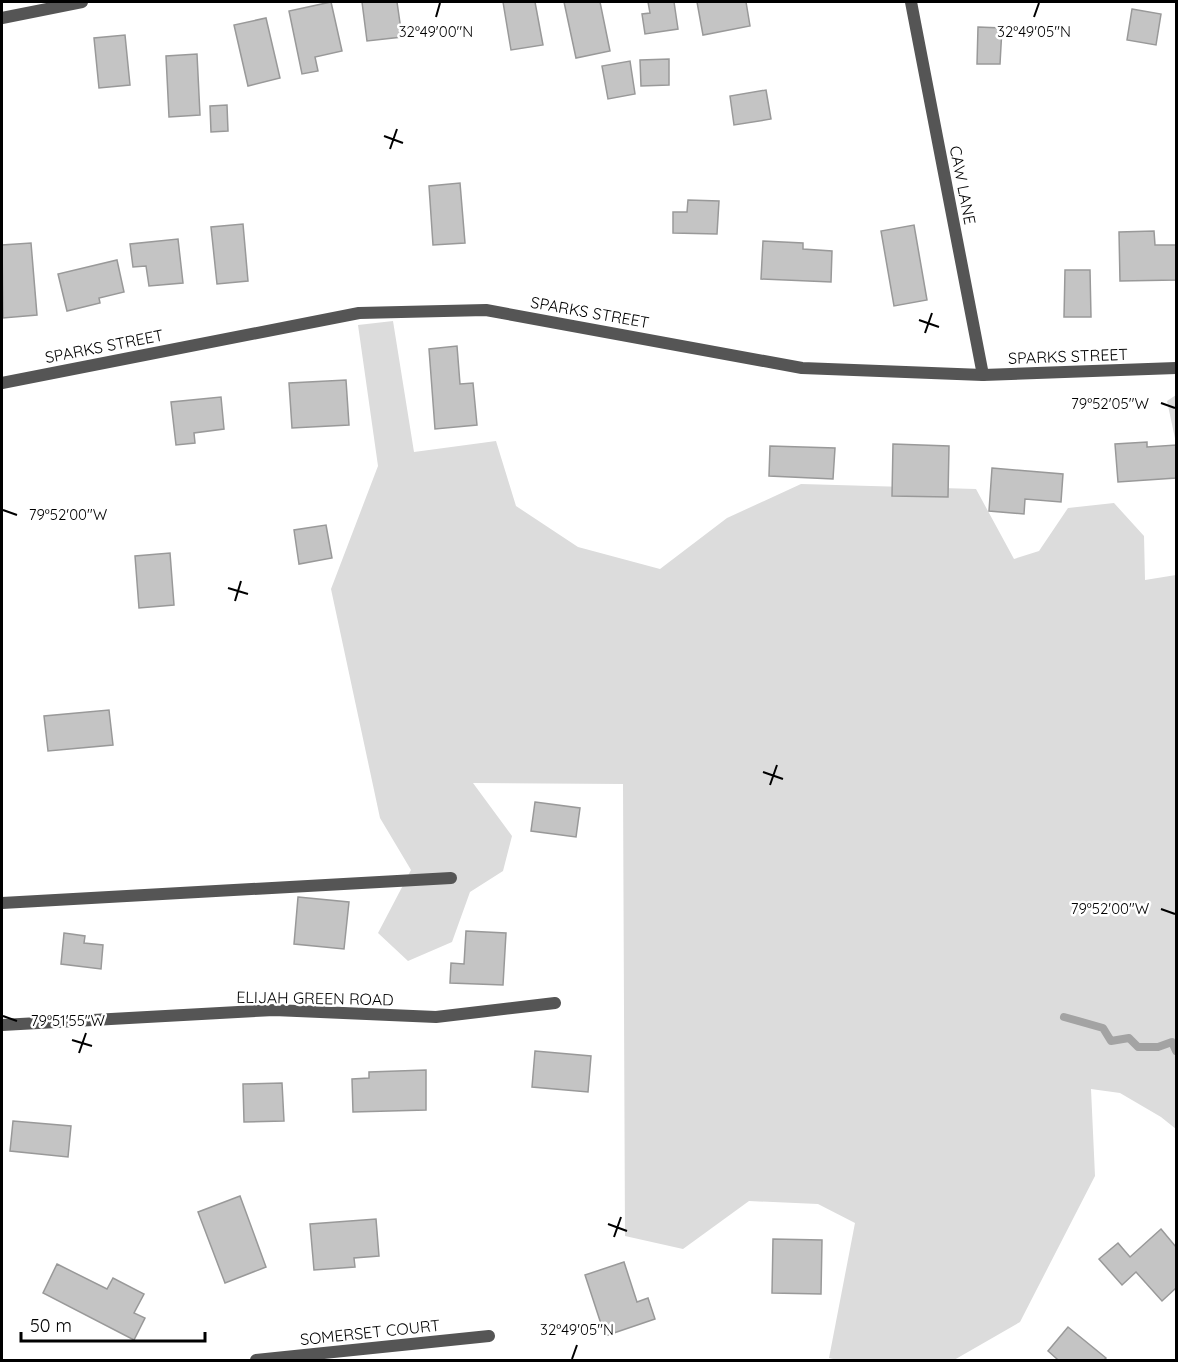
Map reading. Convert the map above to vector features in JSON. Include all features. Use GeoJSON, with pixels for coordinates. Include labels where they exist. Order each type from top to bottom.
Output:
{"type":"FeatureCollection","features":[{"type":"Feature","properties":{"kind":"street"},"geometry":{"type":"LineString","coordinates":[[2,18],[82,2]]}},
{"type":"Feature","properties":{"kind":"street","name":"CAW LANE"},"geometry":{"type":"LineString","coordinates":[[911,2],[983,375]]}},
{"type":"Feature","properties":{"kind":"street","name":"SPARKS STREET"},"geometry":{"type":"LineString","coordinates":[[2,383],[359,313],[486,310],[802,368],[983,375],[1176,368]]}},
{"type":"Feature","properties":{"kind":"street"},"geometry":{"type":"LineString","coordinates":[[2,903],[451,878]]}},
{"type":"Feature","properties":{"kind":"street","name":"ELIJAH GREEN ROAD"},"geometry":{"type":"LineString","coordinates":[[2,1025],[273,1010],[436,1017],[555,1003]]}},
{"type":"Feature","properties":{"kind":"street","name":"SOMERSET COURT"},"geometry":{"type":"LineString","coordinates":[[256,1360],[489,1336]]}},
{"type":"Feature","properties":{"kind":"shaded area"},"geometry":{"type":"Polygon","coordinates":[[[393,321],[414,452],[496,441],[516,506],[578,547],[660,569],[727,518],[801,484],[976,489],[1014,559],[1039,551],[1068,508],[1114,503],[1144,536],[1145,580],[1176,575],[1176,1129],[1161,1117],[1120,1093],[1091,1089],[1095,1176],[1020,1322],[954,1360],[837,1360],[829,1358],[855,1223],[818,1204],[749,1201],[683,1249],[625,1236],[623,784],[473,783],[512,836],[503,871],[470,892],[452,942],[408,961],[378,933],[411,870],[380,818],[331,589],[378,466],[358,325],[393,321]]]}},
{"type":"Feature","properties":{"kind":"shaded area"},"geometry":{"type":"Polygon","coordinates":[[[1176,395],[1176,443],[1167,401],[1176,395]]]}},
{"type":"Feature","properties":{"kind":"building"},"geometry":{"type":"Polygon","coordinates":[[[331,2],[342,51],[315,57],[318,71],[302,74],[289,11],[331,2]]]}},
{"type":"Feature","properties":{"kind":"building"},"geometry":{"type":"Polygon","coordinates":[[[362,2],[397,2],[402,37],[367,41],[362,2]]]}},
{"type":"Feature","properties":{"kind":"building"},"geometry":{"type":"Polygon","coordinates":[[[503,2],[535,2],[543,45],[511,50],[503,2]]]}},
{"type":"Feature","properties":{"kind":"building"},"geometry":{"type":"Polygon","coordinates":[[[564,2],[600,2],[610,51],[576,58],[564,2]]]}},
{"type":"Feature","properties":{"kind":"building"},"geometry":{"type":"Polygon","coordinates":[[[648,2],[674,2],[678,29],[645,34],[642,14],[650,13],[648,2]]]}},
{"type":"Feature","properties":{"kind":"building"},"geometry":{"type":"Polygon","coordinates":[[[697,2],[746,2],[750,26],[703,35],[697,2]]]}},
{"type":"Feature","properties":{"kind":"building"},"geometry":{"type":"Polygon","coordinates":[[[1132,9],[1161,14],[1156,45],[1127,40],[1132,9]]]}},
{"type":"Feature","properties":{"kind":"building"},"geometry":{"type":"Polygon","coordinates":[[[266,18],[280,78],[248,86],[234,25],[266,18]]]}},
{"type":"Feature","properties":{"kind":"building"},"geometry":{"type":"Polygon","coordinates":[[[978,27],[1002,28],[1000,64],[977,64],[978,27]]]}},
{"type":"Feature","properties":{"kind":"building"},"geometry":{"type":"Polygon","coordinates":[[[125,35],[130,85],[99,88],[94,38],[125,35]]]}},
{"type":"Feature","properties":{"kind":"building"},"geometry":{"type":"Polygon","coordinates":[[[197,54],[200,115],[169,117],[166,56],[197,54]]]}},
{"type":"Feature","properties":{"kind":"building"},"geometry":{"type":"Polygon","coordinates":[[[669,59],[669,85],[641,86],[640,60],[669,59]]]}},
{"type":"Feature","properties":{"kind":"building"},"geometry":{"type":"Polygon","coordinates":[[[630,61],[635,94],[608,99],[602,66],[630,61]]]}},
{"type":"Feature","properties":{"kind":"building"},"geometry":{"type":"Polygon","coordinates":[[[766,90],[771,119],[734,125],[730,96],[766,90]]]}},
{"type":"Feature","properties":{"kind":"building"},"geometry":{"type":"Polygon","coordinates":[[[227,105],[228,131],[211,132],[210,106],[227,105]]]}},
{"type":"Feature","properties":{"kind":"building"},"geometry":{"type":"Polygon","coordinates":[[[460,183],[465,243],[433,245],[429,186],[460,183]]]}},
{"type":"Feature","properties":{"kind":"building"},"geometry":{"type":"Polygon","coordinates":[[[688,200],[719,201],[717,234],[673,233],[673,212],[687,212],[688,200]]]}},
{"type":"Feature","properties":{"kind":"building"},"geometry":{"type":"Polygon","coordinates":[[[243,224],[248,281],[217,284],[211,227],[243,224]]]}},
{"type":"Feature","properties":{"kind":"building"},"geometry":{"type":"Polygon","coordinates":[[[914,225],[927,300],[894,306],[881,231],[914,225]]]}},
{"type":"Feature","properties":{"kind":"building"},"geometry":{"type":"Polygon","coordinates":[[[1154,231],[1155,245],[1176,245],[1176,280],[1120,281],[1119,232],[1154,231]]]}},
{"type":"Feature","properties":{"kind":"building"},"geometry":{"type":"Polygon","coordinates":[[[178,239],[183,283],[149,286],[146,266],[133,267],[130,244],[178,239]]]}},
{"type":"Feature","properties":{"kind":"building"},"geometry":{"type":"Polygon","coordinates":[[[763,241],[803,243],[803,249],[832,251],[831,282],[761,279],[763,241]]]}},
{"type":"Feature","properties":{"kind":"building"},"geometry":{"type":"Polygon","coordinates":[[[31,243],[37,315],[3,318],[2,245],[31,243]]]}},
{"type":"Feature","properties":{"kind":"building"},"geometry":{"type":"Polygon","coordinates":[[[117,260],[124,292],[99,298],[100,303],[67,311],[58,274],[117,260]]]}},
{"type":"Feature","properties":{"kind":"building"},"geometry":{"type":"Polygon","coordinates":[[[1065,270],[1090,270],[1091,317],[1064,317],[1065,270]]]}},
{"type":"Feature","properties":{"kind":"building"},"geometry":{"type":"Polygon","coordinates":[[[457,346],[460,384],[473,383],[477,425],[435,429],[429,349],[457,346]]]}},
{"type":"Feature","properties":{"kind":"building"},"geometry":{"type":"Polygon","coordinates":[[[346,380],[349,425],[292,428],[289,383],[346,380]]]}},
{"type":"Feature","properties":{"kind":"building"},"geometry":{"type":"Polygon","coordinates":[[[221,397],[224,429],[194,433],[195,443],[176,445],[171,402],[221,397]]]}},
{"type":"Feature","properties":{"kind":"building"},"geometry":{"type":"Polygon","coordinates":[[[1147,442],[1147,447],[1176,445],[1176,478],[1118,482],[1115,444],[1147,442]]]}},
{"type":"Feature","properties":{"kind":"building"},"geometry":{"type":"Polygon","coordinates":[[[893,444],[949,446],[948,497],[892,496],[893,444]]]}},
{"type":"Feature","properties":{"kind":"building"},"geometry":{"type":"Polygon","coordinates":[[[770,446],[835,448],[833,479],[769,476],[770,446]]]}},
{"type":"Feature","properties":{"kind":"building"},"geometry":{"type":"Polygon","coordinates":[[[992,468],[1063,474],[1061,502],[1025,499],[1024,514],[989,511],[992,468]]]}},
{"type":"Feature","properties":{"kind":"building"},"geometry":{"type":"Polygon","coordinates":[[[326,525],[332,558],[299,564],[294,530],[326,525]]]}},
{"type":"Feature","properties":{"kind":"building"},"geometry":{"type":"Polygon","coordinates":[[[170,553],[174,605],[139,608],[135,556],[170,553]]]}},
{"type":"Feature","properties":{"kind":"building"},"geometry":{"type":"Polygon","coordinates":[[[109,710],[113,745],[48,751],[44,716],[109,710]]]}},
{"type":"Feature","properties":{"kind":"building"},"geometry":{"type":"Polygon","coordinates":[[[535,802],[580,808],[576,837],[531,831],[535,802]]]}},
{"type":"Feature","properties":{"kind":"building"},"geometry":{"type":"Polygon","coordinates":[[[298,897],[349,902],[344,949],[294,944],[298,897]]]}},
{"type":"Feature","properties":{"kind":"building"},"geometry":{"type":"Polygon","coordinates":[[[466,931],[506,933],[503,985],[450,983],[451,963],[464,964],[466,931]]]}},
{"type":"Feature","properties":{"kind":"building"},"geometry":{"type":"Polygon","coordinates":[[[64,933],[85,936],[84,943],[103,945],[101,969],[61,964],[64,933]]]}},
{"type":"Feature","properties":{"kind":"building"},"geometry":{"type":"Polygon","coordinates":[[[535,1051],[591,1056],[588,1092],[532,1087],[535,1051]]]}},
{"type":"Feature","properties":{"kind":"building"},"geometry":{"type":"Polygon","coordinates":[[[426,1070],[426,1110],[353,1112],[352,1079],[369,1078],[369,1072],[426,1070]]]}},
{"type":"Feature","properties":{"kind":"building"},"geometry":{"type":"Polygon","coordinates":[[[282,1083],[284,1121],[244,1122],[243,1084],[282,1083]]]}},
{"type":"Feature","properties":{"kind":"building"},"geometry":{"type":"Polygon","coordinates":[[[13,1121],[71,1126],[68,1157],[10,1151],[13,1121]]]}},
{"type":"Feature","properties":{"kind":"building"},"geometry":{"type":"Polygon","coordinates":[[[240,1196],[266,1267],[225,1283],[198,1212],[240,1196]]]}},
{"type":"Feature","properties":{"kind":"building"},"geometry":{"type":"Polygon","coordinates":[[[376,1219],[379,1256],[354,1258],[355,1267],[314,1270],[310,1224],[376,1219]]]}},
{"type":"Feature","properties":{"kind":"building"},"geometry":{"type":"Polygon","coordinates":[[[1161,1229],[1176,1247],[1176,1288],[1162,1301],[1136,1272],[1122,1285],[1099,1259],[1118,1243],[1130,1257],[1161,1229]]]}},
{"type":"Feature","properties":{"kind":"building"},"geometry":{"type":"Polygon","coordinates":[[[773,1239],[822,1240],[821,1294],[772,1293],[773,1239]]]}},
{"type":"Feature","properties":{"kind":"building"},"geometry":{"type":"Polygon","coordinates":[[[624,1262],[637,1302],[648,1298],[655,1319],[605,1336],[585,1275],[624,1262]]]}},
{"type":"Feature","properties":{"kind":"building"},"geometry":{"type":"Polygon","coordinates":[[[57,1264],[107,1289],[113,1278],[144,1294],[134,1313],[145,1318],[134,1340],[43,1293],[57,1264]]]}},
{"type":"Feature","properties":{"kind":"building"},"geometry":{"type":"Polygon","coordinates":[[[1068,1327],[1106,1358],[1104,1360],[1056,1360],[1048,1351],[1068,1327]]]}},
{"type":"Feature","properties":{"kind":"waterway"},"geometry":{"type":"LineString","coordinates":[[1064,1017],[1103,1028],[1111,1041],[1129,1038],[1138,1047],[1158,1047],[1172,1042],[1176,1051]]}}]}
